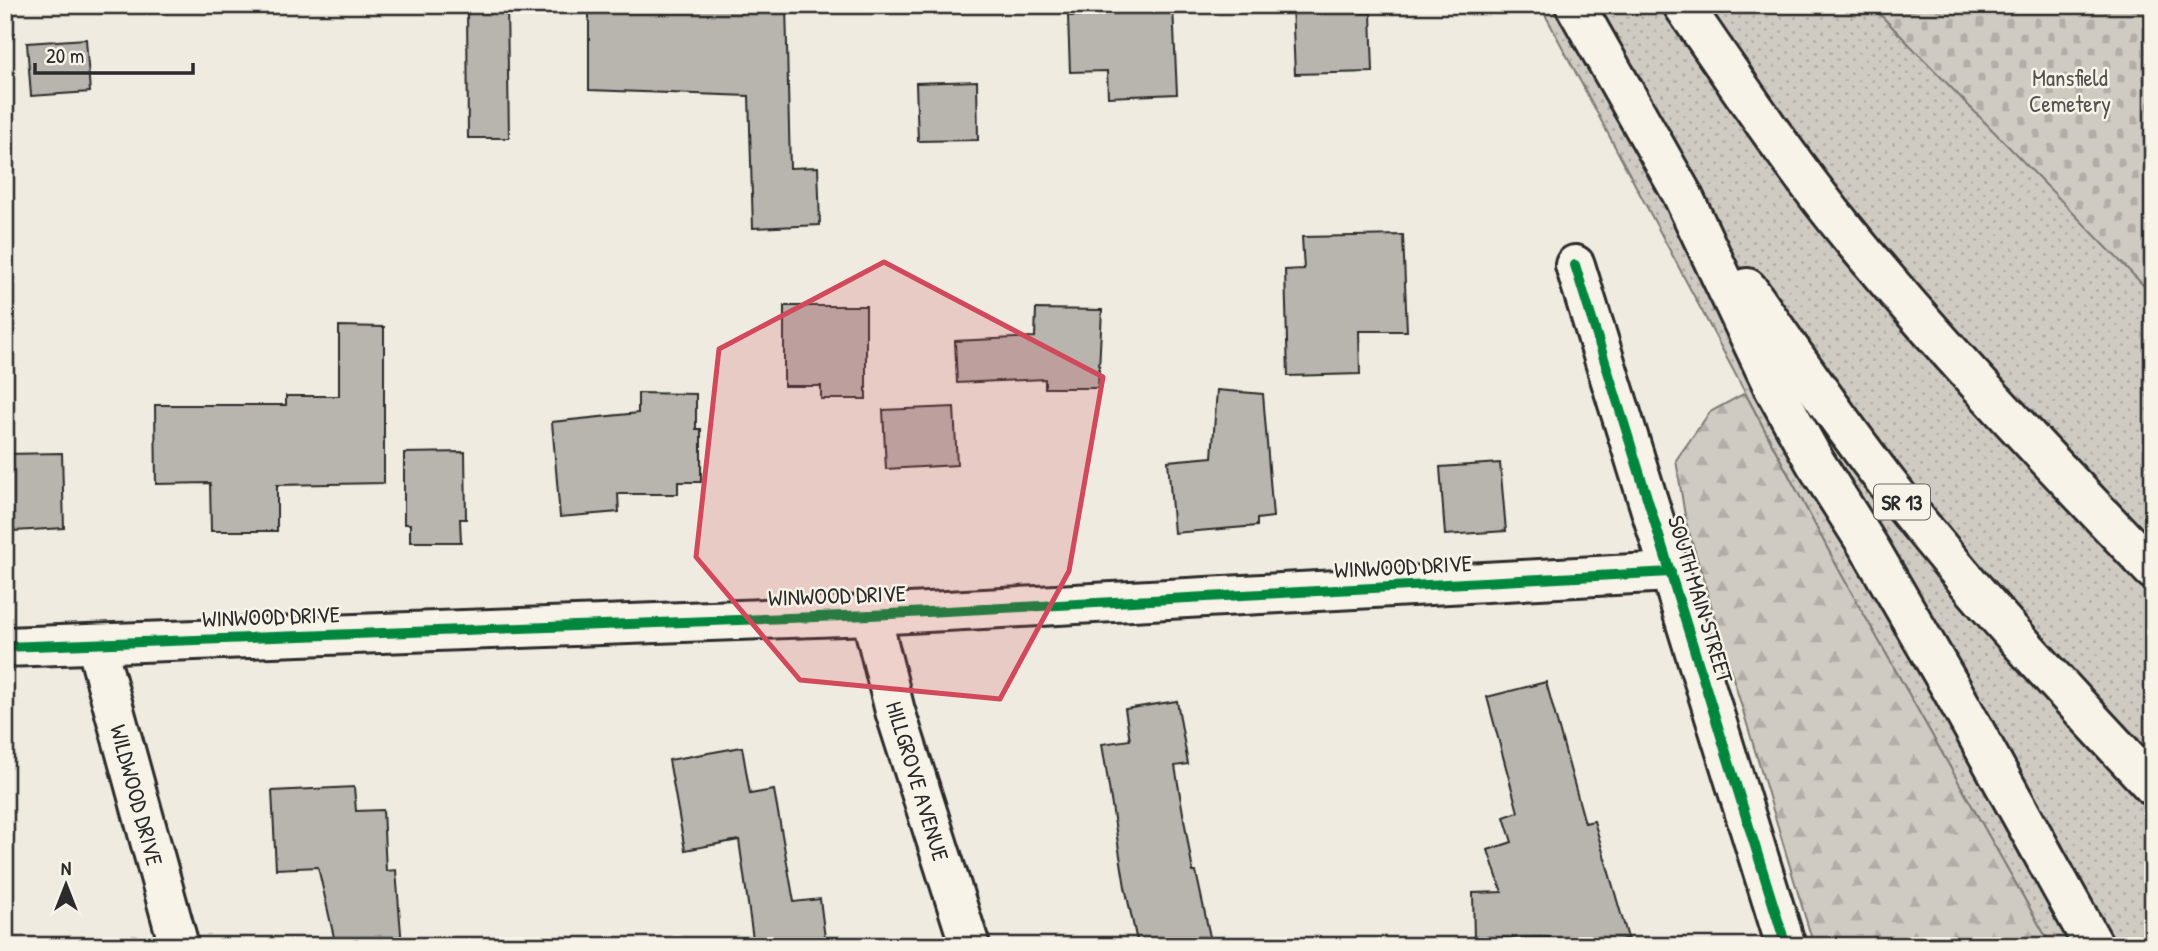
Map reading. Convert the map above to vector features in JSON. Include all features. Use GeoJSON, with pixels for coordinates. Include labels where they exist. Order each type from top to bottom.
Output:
{"type":"FeatureCollection","features":[{"type":"Feature","properties":{"kind":"main road","name":"SR 13"},"geometry":{"type":"LineString","coordinates":[[1575,5],[1682,194],[1890,487],[1984,601],[2153,786]]}},
{"type":"Feature","properties":{"kind":"main road"},"geometry":{"type":"LineString","coordinates":[[1683,5],[1769,129],[1853,240],[1944,345],[2153,570]]}},
{"type":"Feature","properties":{"kind":"main road"},"geometry":{"type":"LineString","coordinates":[[1682,194],[1780,398],[1815,462],[1872,552],[1951,688],[2094,946]]}},
{"type":"Feature","properties":{"kind":"main road","name":"SOUTH MAIN STREET"},"geometry":{"type":"LineString","coordinates":[[1575,265],[1786,946]]}},
{"type":"Feature","properties":{"kind":"main road","name":"WINWOOD DRIVE"},"geometry":{"type":"LineString","coordinates":[[5,647],[871,615],[1671,572]]}},
{"type":"Feature","properties":{"kind":"main road","name":"HILLGROVE AVENUE"},"geometry":{"type":"LineString","coordinates":[[871,615],[895,711],[970,946]]}},
{"type":"Feature","properties":{"kind":"main road","name":"WILDWOOD DRIVE"},"geometry":{"type":"LineString","coordinates":[[96,644],[179,946]]}},
{"type":"Feature","properties":{"kind":"highlighted area"},"geometry":{"type":"Polygon","coordinates":[[[884,262],[1103,377],[1069,571],[1000,699],[800,680],[696,557],[719,349],[884,262]]]}},
{"type":"Feature","properties":{"kind":"green space"},"geometry":{"type":"Polygon","coordinates":[[[1540,5],[1871,5],[2153,295],[2153,946],[2051,946],[1840,572],[1540,5]]]}},
{"type":"Feature","properties":{"kind":"green space","name":"Mansfield Cemetery"},"geometry":{"type":"Polygon","coordinates":[[[1871,5],[2153,5],[2153,295],[1871,5]]]}},
{"type":"Feature","properties":{"kind":"green space"},"geometry":{"type":"Polygon","coordinates":[[[1745,393],[1840,572],[2051,946],[1814,946],[1686,522],[1676,460],[1710,412],[1745,393]]]}},
{"type":"Feature","properties":{"kind":"building"},"geometry":{"type":"Polygon","coordinates":[[[467,5],[507,5],[509,138],[468,138],[467,5]]]}},
{"type":"Feature","properties":{"kind":"building"},"geometry":{"type":"Polygon","coordinates":[[[589,5],[786,5],[790,168],[818,167],[820,225],[753,228],[749,96],[589,90],[589,5]]]}},
{"type":"Feature","properties":{"kind":"building"},"geometry":{"type":"Polygon","coordinates":[[[1292,5],[1361,5],[1361,13],[1371,13],[1373,72],[1295,74],[1292,5]]]}},
{"type":"Feature","properties":{"kind":"building"},"geometry":{"type":"Polygon","coordinates":[[[1173,7],[1177,94],[1108,97],[1107,71],[1070,72],[1068,16],[1106,14],[1106,9],[1173,7]]]}},
{"type":"Feature","properties":{"kind":"building"},"geometry":{"type":"Polygon","coordinates":[[[86,39],[90,92],[31,96],[27,43],[86,39]]]}},
{"type":"Feature","properties":{"kind":"building"},"geometry":{"type":"Polygon","coordinates":[[[977,81],[978,140],[918,141],[916,83],[977,81]]]}},
{"type":"Feature","properties":{"kind":"building"},"geometry":{"type":"Polygon","coordinates":[[[1403,235],[1407,331],[1359,331],[1360,374],[1288,376],[1285,270],[1304,269],[1302,237],[1403,235]]]}},
{"type":"Feature","properties":{"kind":"building"},"geometry":{"type":"Polygon","coordinates":[[[784,306],[866,306],[866,399],[821,399],[821,386],[784,386],[784,306]]]}},
{"type":"Feature","properties":{"kind":"building"},"geometry":{"type":"Polygon","coordinates":[[[1036,309],[1102,310],[1098,388],[1045,388],[1045,379],[957,383],[955,341],[1035,337],[1036,309]]]}},
{"type":"Feature","properties":{"kind":"building"},"geometry":{"type":"Polygon","coordinates":[[[339,326],[384,327],[384,483],[277,485],[277,531],[211,531],[210,483],[156,484],[155,405],[286,405],[286,396],[339,396],[339,326]]]}},
{"type":"Feature","properties":{"kind":"building"},"geometry":{"type":"Polygon","coordinates":[[[1217,390],[1263,394],[1273,517],[1257,519],[1257,526],[1174,533],[1168,461],[1212,457],[1217,390]]]}},
{"type":"Feature","properties":{"kind":"building"},"geometry":{"type":"Polygon","coordinates":[[[638,393],[696,394],[696,429],[701,429],[701,482],[678,482],[678,494],[618,494],[619,512],[560,517],[552,422],[638,413],[638,393]]]}},
{"type":"Feature","properties":{"kind":"building"},"geometry":{"type":"Polygon","coordinates":[[[954,407],[957,465],[886,469],[883,410],[954,407]]]}},
{"type":"Feature","properties":{"kind":"building"},"geometry":{"type":"Polygon","coordinates":[[[465,452],[466,519],[460,519],[461,542],[410,542],[410,524],[404,524],[404,453],[465,452]]]}},
{"type":"Feature","properties":{"kind":"building"},"geometry":{"type":"Polygon","coordinates":[[[62,453],[64,528],[14,531],[5,529],[5,454],[62,453]]]}},
{"type":"Feature","properties":{"kind":"building"},"geometry":{"type":"Polygon","coordinates":[[[1500,463],[1506,531],[1445,535],[1440,467],[1500,463]]]}},
{"type":"Feature","properties":{"kind":"building"},"geometry":{"type":"Polygon","coordinates":[[[1546,682],[1585,823],[1594,821],[1628,938],[1600,946],[1551,946],[1549,937],[1474,939],[1473,893],[1502,892],[1488,850],[1512,842],[1504,817],[1518,812],[1487,697],[1546,682]]]}},
{"type":"Feature","properties":{"kind":"building"},"geometry":{"type":"Polygon","coordinates":[[[1177,701],[1188,764],[1175,766],[1193,872],[1196,872],[1212,946],[1138,946],[1125,887],[1102,744],[1130,740],[1125,709],[1177,701]]]}},
{"type":"Feature","properties":{"kind":"building"},"geometry":{"type":"Polygon","coordinates":[[[742,747],[750,794],[774,790],[794,902],[820,899],[826,946],[754,946],[739,840],[685,850],[669,760],[742,747]]]}},
{"type":"Feature","properties":{"kind":"building"},"geometry":{"type":"Polygon","coordinates":[[[354,787],[356,811],[383,810],[386,871],[396,870],[402,946],[336,946],[318,867],[276,869],[272,791],[354,787]]]}},
{"type":"Feature","properties":{"kind":"cycle path"},"geometry":{"type":"LineString","coordinates":[[1575,265],[1786,946]]}},
{"type":"Feature","properties":{"kind":"cycle path"},"geometry":{"type":"LineString","coordinates":[[5,647],[871,615],[1671,572]]}}]}
